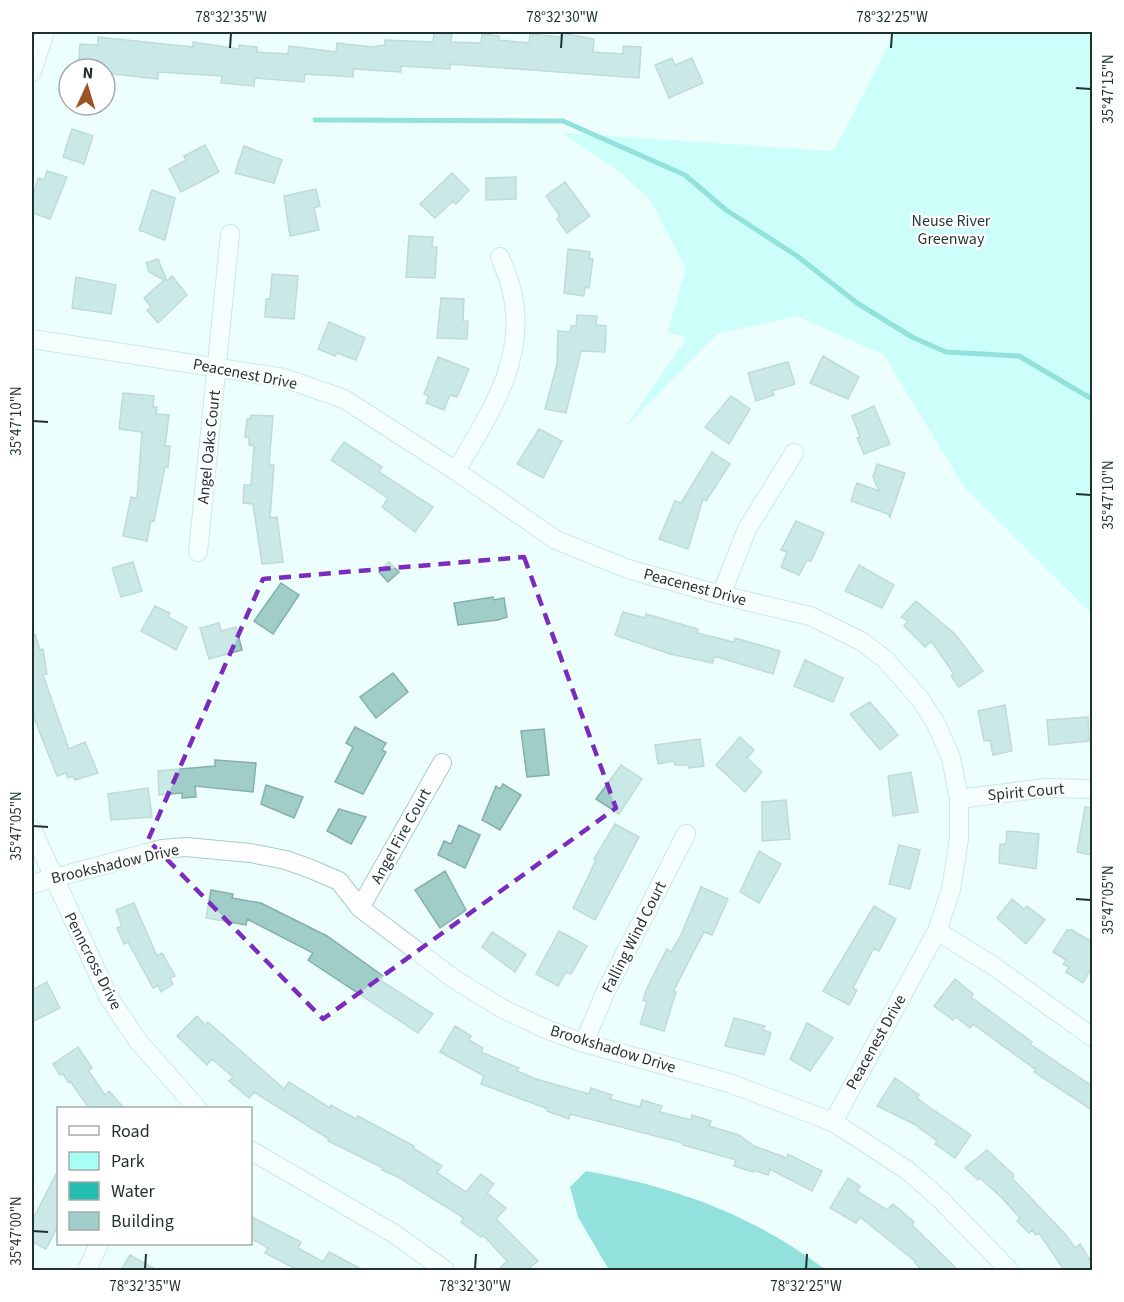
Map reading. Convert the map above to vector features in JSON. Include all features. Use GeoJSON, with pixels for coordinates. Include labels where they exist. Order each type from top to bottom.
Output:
{"type":"FeatureCollection","features":[{"type":"Feature","properties":{"kind":"street"},"geometry":{"type":"LineString","coordinates":[[32,72],[45,32]]}},
{"type":"Feature","properties":{"kind":"street","name":"Angel Oaks Court"},"geometry":{"type":"LineString","coordinates":[[198,552],[230,234]]}},
{"type":"Feature","properties":{"kind":"street"},"geometry":{"type":"LineString","coordinates":[[456,471],[500,397],[511,366],[515,329],[513,293],[500,257]]}},
{"type":"Feature","properties":{"kind":"street","name":"Peacenest Drive"},"geometry":{"type":"LineString","coordinates":[[32,339],[284,378],[344,399],[456,471],[556,540],[628,569],[721,596],[810,616],[861,641],[885,659],[905,680],[936,724],[951,758],[959,799],[957,863],[945,912],[937,931],[833,1122]]}},
{"type":"Feature","properties":{"kind":"street"},"geometry":{"type":"LineString","coordinates":[[721,596],[747,529],[794,453]]}},
{"type":"Feature","properties":{"kind":"street","name":"Angel Fire Court"},"geometry":{"type":"LineString","coordinates":[[360,908],[442,763]]}},
{"type":"Feature","properties":{"kind":"street","name":"Spirit Court"},"geometry":{"type":"LineString","coordinates":[[959,799],[1045,788],[1092,789]]}},
{"type":"Feature","properties":{"kind":"street","name":"Penncross Drive"},"geometry":{"type":"LineString","coordinates":[[32,829],[109,998],[138,1041],[194,1107]]}},
{"type":"Feature","properties":{"kind":"street","name":"Falling Wind Court"},"geometry":{"type":"LineString","coordinates":[[584,1043],[605,993],[686,834]]}},
{"type":"Feature","properties":{"kind":"street","name":"Brookshadow Drive"},"geometry":{"type":"LineString","coordinates":[[32,884],[162,849],[218,848],[286,860],[311,869],[339,881],[360,908],[454,979],[503,1009],[548,1030],[584,1043],[729,1083],[833,1122],[915,1177],[948,1206],[1010,1270]]}},
{"type":"Feature","properties":{"kind":"street"},"geometry":{"type":"LineString","coordinates":[[937,931],[992,965],[1092,1037]]}},
{"type":"Feature","properties":{"kind":"street"},"geometry":{"type":"LineString","coordinates":[[252,1151],[393,1233],[445,1270]]}},
{"type":"Feature","properties":{"kind":"street"},"geometry":{"type":"LineString","coordinates":[[87,1270],[99,1245]]}},
{"type":"Feature","properties":{"kind":"highlighted area"},"geometry":{"type":"Polygon","coordinates":[[[524,557],[616,808],[323,1019],[148,840],[263,579],[524,557]]]}},
{"type":"Feature","properties":{"kind":"green space","name":"Neuse River Greenway"},"geometry":{"type":"Polygon","coordinates":[[[895,32],[1092,32],[1092,614],[964,487],[884,355],[797,316],[717,334],[623,430],[687,338],[667,332],[686,268],[650,200],[620,172],[562,133],[834,151],[895,32]]]}},
{"type":"Feature","properties":{"kind":"water"},"geometry":{"type":"Polygon","coordinates":[[[586,1171],[651,1185],[712,1206],[770,1234],[826,1270],[609,1270],[578,1217],[570,1187],[586,1171]]]}},
{"type":"Feature","properties":{"kind":"building"},"geometry":{"type":"Polygon","coordinates":[[[434,33],[452,34],[451,42],[481,43],[482,34],[499,36],[499,40],[529,43],[530,34],[561,37],[561,33],[594,39],[593,52],[623,54],[623,46],[641,47],[639,78],[450,64],[450,69],[401,66],[401,72],[353,69],[353,77],[305,74],[304,82],[255,78],[254,86],[221,83],[222,76],[158,72],[158,79],[117,74],[117,57],[79,57],[80,44],[98,45],[98,37],[193,47],[193,42],[239,49],[239,45],[257,47],[257,52],[288,54],[289,46],[336,52],[337,43],[372,47],[385,45],[385,40],[433,42],[434,33]]]}},
{"type":"Feature","properties":{"kind":"building"},"geometry":{"type":"Polygon","coordinates":[[[672,58],[675,65],[692,58],[703,83],[669,98],[655,65],[672,58]]]}},
{"type":"Feature","properties":{"kind":"building"},"geometry":{"type":"Polygon","coordinates":[[[72,129],[93,136],[84,164],[63,157],[72,129]]]}},
{"type":"Feature","properties":{"kind":"building"},"geometry":{"type":"Polygon","coordinates":[[[205,145],[219,172],[181,192],[169,169],[186,160],[184,156],[205,145]]]}},
{"type":"Feature","properties":{"kind":"building"},"geometry":{"type":"Polygon","coordinates":[[[244,146],[282,160],[274,183],[235,173],[244,146]]]}},
{"type":"Feature","properties":{"kind":"building"},"geometry":{"type":"Polygon","coordinates":[[[47,171],[67,177],[50,219],[32,213],[32,199],[38,178],[44,180],[47,171]]]}},
{"type":"Feature","properties":{"kind":"building"},"geometry":{"type":"Polygon","coordinates":[[[452,173],[469,190],[456,204],[453,201],[435,218],[420,204],[452,173]]]}},
{"type":"Feature","properties":{"kind":"building"},"geometry":{"type":"Polygon","coordinates":[[[516,177],[516,199],[486,200],[486,178],[516,177]]]}},
{"type":"Feature","properties":{"kind":"building"},"geometry":{"type":"Polygon","coordinates":[[[565,182],[590,216],[567,233],[557,219],[560,216],[546,196],[565,182]]]}},
{"type":"Feature","properties":{"kind":"building"},"geometry":{"type":"Polygon","coordinates":[[[316,189],[320,206],[314,208],[319,230],[290,236],[284,196],[316,189]]]}},
{"type":"Feature","properties":{"kind":"building"},"geometry":{"type":"Polygon","coordinates":[[[152,190],[175,198],[165,240],[139,230],[152,190]]]}},
{"type":"Feature","properties":{"kind":"building"},"geometry":{"type":"Polygon","coordinates":[[[409,236],[433,237],[432,247],[437,247],[435,278],[406,277],[409,236]]]}},
{"type":"Feature","properties":{"kind":"building"},"geometry":{"type":"Polygon","coordinates":[[[568,249],[590,252],[589,258],[593,259],[589,288],[585,287],[584,296],[564,293],[568,249]]]}},
{"type":"Feature","properties":{"kind":"building"},"geometry":{"type":"Polygon","coordinates":[[[158,259],[167,281],[172,276],[187,295],[158,323],[147,310],[151,307],[144,298],[164,280],[149,272],[146,263],[158,259]]]}},
{"type":"Feature","properties":{"kind":"building"},"geometry":{"type":"Polygon","coordinates":[[[272,274],[298,276],[294,319],[265,317],[266,299],[270,299],[272,274]]]}},
{"type":"Feature","properties":{"kind":"building"},"geometry":{"type":"Polygon","coordinates":[[[76,277],[116,285],[111,314],[72,308],[76,277]]]}},
{"type":"Feature","properties":{"kind":"building"},"geometry":{"type":"Polygon","coordinates":[[[441,298],[464,299],[463,321],[468,321],[467,339],[437,338],[441,298]]]}},
{"type":"Feature","properties":{"kind":"building"},"geometry":{"type":"Polygon","coordinates":[[[577,315],[597,316],[596,325],[606,326],[605,352],[581,351],[566,413],[545,409],[557,364],[558,331],[570,332],[571,326],[576,326],[577,315]]]}},
{"type":"Feature","properties":{"kind":"building"},"geometry":{"type":"Polygon","coordinates":[[[329,322],[365,338],[356,360],[337,353],[335,356],[318,349],[329,322]]]}},
{"type":"Feature","properties":{"kind":"building"},"geometry":{"type":"Polygon","coordinates":[[[823,356],[859,377],[848,399],[810,383],[823,356]]]}},
{"type":"Feature","properties":{"kind":"building"},"geometry":{"type":"Polygon","coordinates":[[[438,357],[469,369],[457,397],[450,395],[444,410],[426,403],[429,396],[424,394],[438,357]]]}},
{"type":"Feature","properties":{"kind":"building"},"geometry":{"type":"Polygon","coordinates":[[[788,362],[795,384],[772,391],[774,395],[756,401],[748,373],[788,362]]]}},
{"type":"Feature","properties":{"kind":"building"},"geometry":{"type":"Polygon","coordinates":[[[123,393],[154,396],[153,407],[157,407],[156,414],[169,415],[165,446],[170,446],[168,467],[165,467],[154,521],[151,520],[147,541],[123,536],[131,497],[137,498],[142,432],[119,429],[123,393]]]}},
{"type":"Feature","properties":{"kind":"building"},"geometry":{"type":"Polygon","coordinates":[[[731,396],[750,409],[729,444],[705,427],[731,396]]]}},
{"type":"Feature","properties":{"kind":"building"},"geometry":{"type":"Polygon","coordinates":[[[874,406],[890,444],[864,454],[857,438],[860,437],[852,416],[874,406]]]}},
{"type":"Feature","properties":{"kind":"building"},"geometry":{"type":"Polygon","coordinates":[[[251,415],[273,416],[269,465],[274,465],[270,518],[277,517],[283,562],[262,564],[253,504],[243,503],[244,485],[251,485],[254,446],[249,445],[249,437],[245,437],[247,419],[250,419],[251,415]]]}},
{"type":"Feature","properties":{"kind":"building"},"geometry":{"type":"Polygon","coordinates":[[[539,429],[562,441],[543,478],[517,464],[539,429]]]}},
{"type":"Feature","properties":{"kind":"building"},"geometry":{"type":"Polygon","coordinates":[[[344,442],[382,467],[379,472],[433,507],[415,532],[382,507],[388,498],[331,460],[344,442]]]}},
{"type":"Feature","properties":{"kind":"building"},"geometry":{"type":"Polygon","coordinates":[[[712,452],[730,464],[706,501],[703,499],[688,549],[659,539],[675,501],[681,503],[712,452]]]}},
{"type":"Feature","properties":{"kind":"building"},"geometry":{"type":"Polygon","coordinates":[[[877,464],[905,473],[890,517],[888,514],[851,501],[857,483],[879,491],[873,477],[877,464]]]}},
{"type":"Feature","properties":{"kind":"building"},"geometry":{"type":"Polygon","coordinates":[[[796,521],[824,533],[811,561],[807,560],[799,575],[781,567],[787,552],[781,550],[796,521]]]}},
{"type":"Feature","properties":{"kind":"building"},"geometry":{"type":"Polygon","coordinates":[[[133,562],[142,591],[121,597],[112,568],[133,562]]]}},
{"type":"Feature","properties":{"kind":"building"},"geometry":{"type":"Polygon","coordinates":[[[389,562],[399,572],[388,582],[379,572],[389,562]]]}},
{"type":"Feature","properties":{"kind":"building"},"geometry":{"type":"Polygon","coordinates":[[[859,565],[894,585],[882,608],[845,591],[859,565]]]}},
{"type":"Feature","properties":{"kind":"building"},"geometry":{"type":"Polygon","coordinates":[[[281,583],[299,595],[273,634],[254,621],[281,583]]]}},
{"type":"Feature","properties":{"kind":"building"},"geometry":{"type":"Polygon","coordinates":[[[493,597],[494,600],[504,598],[507,617],[458,625],[454,603],[493,597]]]}},
{"type":"Feature","properties":{"kind":"building"},"geometry":{"type":"Polygon","coordinates":[[[916,601],[955,634],[983,671],[959,687],[951,676],[954,674],[931,641],[925,647],[904,626],[908,621],[901,617],[916,601]]]}},
{"type":"Feature","properties":{"kind":"building"},"geometry":{"type":"Polygon","coordinates":[[[155,606],[170,613],[168,617],[187,627],[176,650],[141,631],[155,606]]]}},
{"type":"Feature","properties":{"kind":"building"},"geometry":{"type":"Polygon","coordinates":[[[623,612],[645,618],[646,614],[698,629],[697,633],[734,642],[735,638],[780,651],[773,674],[714,656],[713,663],[670,654],[615,635],[623,612]]]}},
{"type":"Feature","properties":{"kind":"building"},"geometry":{"type":"Polygon","coordinates":[[[219,623],[221,631],[236,627],[242,650],[209,659],[200,628],[219,623]]]}},
{"type":"Feature","properties":{"kind":"building"},"geometry":{"type":"Polygon","coordinates":[[[32,634],[35,634],[40,650],[43,649],[47,674],[43,675],[69,749],[85,742],[98,773],[75,780],[73,776],[68,778],[66,773],[57,776],[32,713],[32,634]]]}},
{"type":"Feature","properties":{"kind":"building"},"geometry":{"type":"Polygon","coordinates":[[[805,660],[843,678],[833,702],[794,686],[805,660]]]}},
{"type":"Feature","properties":{"kind":"building"},"geometry":{"type":"Polygon","coordinates":[[[393,673],[408,692],[376,718],[360,697],[393,673]]]}},
{"type":"Feature","properties":{"kind":"building"},"geometry":{"type":"Polygon","coordinates":[[[870,702],[898,735],[880,750],[850,714],[870,702]]]}},
{"type":"Feature","properties":{"kind":"building"},"geometry":{"type":"Polygon","coordinates":[[[1005,705],[1012,751],[993,755],[990,740],[984,741],[978,711],[1005,705]]]}},
{"type":"Feature","properties":{"kind":"building"},"geometry":{"type":"Polygon","coordinates":[[[1088,717],[1089,741],[1049,745],[1047,720],[1088,717]]]}},
{"type":"Feature","properties":{"kind":"building"},"geometry":{"type":"Polygon","coordinates":[[[355,727],[386,743],[382,750],[386,752],[363,794],[335,782],[353,747],[346,743],[355,727]]]}},
{"type":"Feature","properties":{"kind":"building"},"geometry":{"type":"Polygon","coordinates":[[[544,729],[549,775],[527,777],[521,731],[544,729]]]}},
{"type":"Feature","properties":{"kind":"building"},"geometry":{"type":"Polygon","coordinates":[[[740,737],[754,750],[747,758],[762,772],[745,792],[716,765],[740,737]]]}},
{"type":"Feature","properties":{"kind":"building"},"geometry":{"type":"Polygon","coordinates":[[[700,739],[704,766],[689,768],[688,765],[675,765],[674,761],[658,764],[655,745],[700,739]]]}},
{"type":"Feature","properties":{"kind":"building"},"geometry":{"type":"Polygon","coordinates":[[[215,760],[256,763],[253,792],[195,786],[196,797],[182,798],[182,793],[159,795],[158,771],[215,766],[215,760]]]}},
{"type":"Feature","properties":{"kind":"building"},"geometry":{"type":"Polygon","coordinates":[[[621,765],[642,779],[619,814],[596,799],[621,765]]]}},
{"type":"Feature","properties":{"kind":"building"},"geometry":{"type":"Polygon","coordinates":[[[911,772],[918,812],[893,816],[888,776],[911,772]]]}},
{"type":"Feature","properties":{"kind":"building"},"geometry":{"type":"Polygon","coordinates":[[[503,784],[521,795],[500,830],[482,820],[496,786],[500,789],[503,784]]]}},
{"type":"Feature","properties":{"kind":"building"},"geometry":{"type":"Polygon","coordinates":[[[266,785],[303,797],[294,818],[261,804],[266,785]]]}},
{"type":"Feature","properties":{"kind":"building"},"geometry":{"type":"Polygon","coordinates":[[[148,788],[152,817],[111,820],[108,794],[148,788]]]}},
{"type":"Feature","properties":{"kind":"building"},"geometry":{"type":"Polygon","coordinates":[[[786,800],[790,839],[762,841],[762,802],[786,800]]]}},
{"type":"Feature","properties":{"kind":"building"},"geometry":{"type":"Polygon","coordinates":[[[1085,807],[1092,808],[1092,855],[1077,852],[1085,807]]]}},
{"type":"Feature","properties":{"kind":"building"},"geometry":{"type":"Polygon","coordinates":[[[339,809],[366,817],[351,844],[327,831],[339,809]]]}},
{"type":"Feature","properties":{"kind":"building"},"geometry":{"type":"Polygon","coordinates":[[[615,824],[639,837],[595,920],[573,908],[596,860],[594,859],[615,824]]]}},
{"type":"Feature","properties":{"kind":"building"},"geometry":{"type":"Polygon","coordinates":[[[459,825],[480,835],[465,868],[438,855],[444,841],[451,844],[459,825]]]}},
{"type":"Feature","properties":{"kind":"building"},"geometry":{"type":"Polygon","coordinates":[[[1007,831],[1039,834],[1036,869],[999,863],[1000,844],[1006,844],[1007,831]]]}},
{"type":"Feature","properties":{"kind":"building"},"geometry":{"type":"Polygon","coordinates":[[[899,845],[920,850],[910,889],[889,884],[899,845]]]}},
{"type":"Feature","properties":{"kind":"building"},"geometry":{"type":"Polygon","coordinates":[[[759,851],[781,864],[759,903],[740,892],[759,851]]]}},
{"type":"Feature","properties":{"kind":"building"},"geometry":{"type":"Polygon","coordinates":[[[445,871],[466,910],[440,928],[415,890],[445,871]]]}},
{"type":"Feature","properties":{"kind":"building"},"geometry":{"type":"Polygon","coordinates":[[[701,887],[728,899],[712,935],[704,932],[673,992],[676,992],[664,1031],[640,1024],[647,1002],[643,1000],[647,988],[667,949],[671,952],[680,937],[701,887]]]}},
{"type":"Feature","properties":{"kind":"building"},"geometry":{"type":"Polygon","coordinates":[[[211,890],[233,894],[232,898],[261,903],[327,936],[383,976],[380,980],[433,1014],[418,1033],[308,960],[313,953],[247,919],[246,925],[206,918],[211,890]]]}},
{"type":"Feature","properties":{"kind":"building"},"geometry":{"type":"Polygon","coordinates":[[[1012,899],[1024,909],[1027,906],[1045,920],[1026,944],[997,918],[1012,899]]]}},
{"type":"Feature","properties":{"kind":"building"},"geometry":{"type":"Polygon","coordinates":[[[134,903],[157,956],[162,953],[175,976],[170,979],[173,984],[161,992],[158,985],[153,988],[128,942],[124,944],[117,928],[122,926],[116,910],[134,903]]]}},
{"type":"Feature","properties":{"kind":"building"},"geometry":{"type":"Polygon","coordinates":[[[874,906],[896,919],[879,951],[874,948],[853,988],[857,990],[849,1005],[823,991],[874,906]]]}},
{"type":"Feature","properties":{"kind":"building"},"geometry":{"type":"Polygon","coordinates":[[[1067,930],[1072,930],[1092,942],[1092,967],[1083,983],[1066,972],[1069,967],[1063,964],[1066,960],[1053,952],[1067,930]]]}},
{"type":"Feature","properties":{"kind":"building"},"geometry":{"type":"Polygon","coordinates":[[[559,931],[587,946],[571,974],[566,972],[558,986],[536,974],[559,931]]]}},
{"type":"Feature","properties":{"kind":"building"},"geometry":{"type":"Polygon","coordinates":[[[492,932],[526,954],[515,972],[482,947],[492,932]]]}},
{"type":"Feature","properties":{"kind":"building"},"geometry":{"type":"Polygon","coordinates":[[[955,979],[973,994],[971,997],[1032,1042],[1030,1044],[1092,1086],[1092,1110],[1034,1072],[1036,1070],[973,1024],[970,1028],[956,1017],[953,1020],[934,1006],[955,979]]]}},
{"type":"Feature","properties":{"kind":"building"},"geometry":{"type":"Polygon","coordinates":[[[47,982],[60,1008],[32,1022],[32,990],[47,982]]]}},
{"type":"Feature","properties":{"kind":"building"},"geometry":{"type":"Polygon","coordinates":[[[197,1016],[205,1025],[208,1022],[284,1089],[289,1082],[330,1108],[331,1105],[356,1119],[358,1116],[414,1146],[413,1148],[442,1166],[437,1173],[466,1192],[481,1174],[494,1184],[487,1193],[506,1208],[496,1219],[538,1261],[527,1270],[498,1270],[507,1261],[483,1235],[481,1237],[461,1222],[464,1218],[398,1177],[382,1170],[383,1168],[328,1141],[329,1139],[254,1092],[249,1098],[229,1081],[233,1077],[212,1059],[207,1065],[177,1036],[197,1016]]]}},
{"type":"Feature","properties":{"kind":"building"},"geometry":{"type":"Polygon","coordinates":[[[734,1018],[765,1026],[763,1030],[771,1033],[764,1055],[725,1046],[734,1018]]]}},
{"type":"Feature","properties":{"kind":"building"},"geometry":{"type":"Polygon","coordinates":[[[807,1023],[833,1038],[810,1071],[790,1059],[807,1023]]]}},
{"type":"Feature","properties":{"kind":"building"},"geometry":{"type":"Polygon","coordinates":[[[455,1026],[471,1036],[469,1040],[483,1048],[481,1052],[519,1068],[517,1071],[536,1079],[589,1094],[591,1088],[612,1095],[610,1099],[640,1107],[642,1100],[662,1106],[660,1112],[691,1120],[692,1115],[711,1121],[709,1126],[739,1135],[754,1146],[787,1158],[788,1154],[822,1171],[812,1191],[770,1169],[768,1175],[753,1170],[753,1172],[734,1166],[736,1160],[683,1145],[683,1143],[570,1114],[569,1119],[547,1111],[548,1109],[481,1084],[484,1076],[440,1052],[455,1026]]]}},
{"type":"Feature","properties":{"kind":"building"},"geometry":{"type":"Polygon","coordinates":[[[78,1047],[92,1068],[88,1070],[105,1095],[109,1091],[123,1107],[88,1107],[70,1081],[68,1082],[63,1074],[60,1075],[53,1064],[78,1047]]]}},
{"type":"Feature","properties":{"kind":"building"},"geometry":{"type":"Polygon","coordinates":[[[895,1078],[919,1095],[917,1098],[926,1105],[971,1135],[955,1158],[935,1144],[937,1141],[914,1124],[877,1106],[895,1078]]]}},
{"type":"Feature","properties":{"kind":"building"},"geometry":{"type":"Polygon","coordinates":[[[987,1150],[1014,1175],[1012,1178],[1066,1235],[1075,1248],[1080,1244],[1092,1263],[1092,1270],[1064,1270],[1039,1233],[1036,1235],[1032,1230],[1029,1233],[1017,1221],[1020,1218],[1002,1198],[965,1168],[987,1150]]]}},
{"type":"Feature","properties":{"kind":"building"},"geometry":{"type":"Polygon","coordinates":[[[57,1172],[57,1228],[46,1249],[32,1242],[32,1221],[57,1172]]]}},
{"type":"Feature","properties":{"kind":"building"},"geometry":{"type":"Polygon","coordinates":[[[848,1178],[860,1186],[857,1191],[887,1210],[893,1204],[914,1222],[912,1225],[958,1270],[922,1270],[916,1262],[860,1217],[856,1223],[830,1208],[848,1178]]]}},
{"type":"Feature","properties":{"kind":"building"},"geometry":{"type":"Polygon","coordinates":[[[252,1217],[301,1242],[298,1248],[323,1262],[329,1252],[363,1270],[299,1270],[265,1253],[268,1248],[252,1239],[252,1217]]]}},
{"type":"Feature","properties":{"kind":"building"},"geometry":{"type":"Polygon","coordinates":[[[130,1255],[157,1270],[121,1270],[130,1255]]]}},
{"type":"Feature","properties":{"kind":"waterway"},"geometry":{"type":"LineString","coordinates":[[315,120],[563,121],[685,175],[726,210],[797,256],[857,303],[912,337],[946,352],[1019,356],[1092,399]]}}]}
